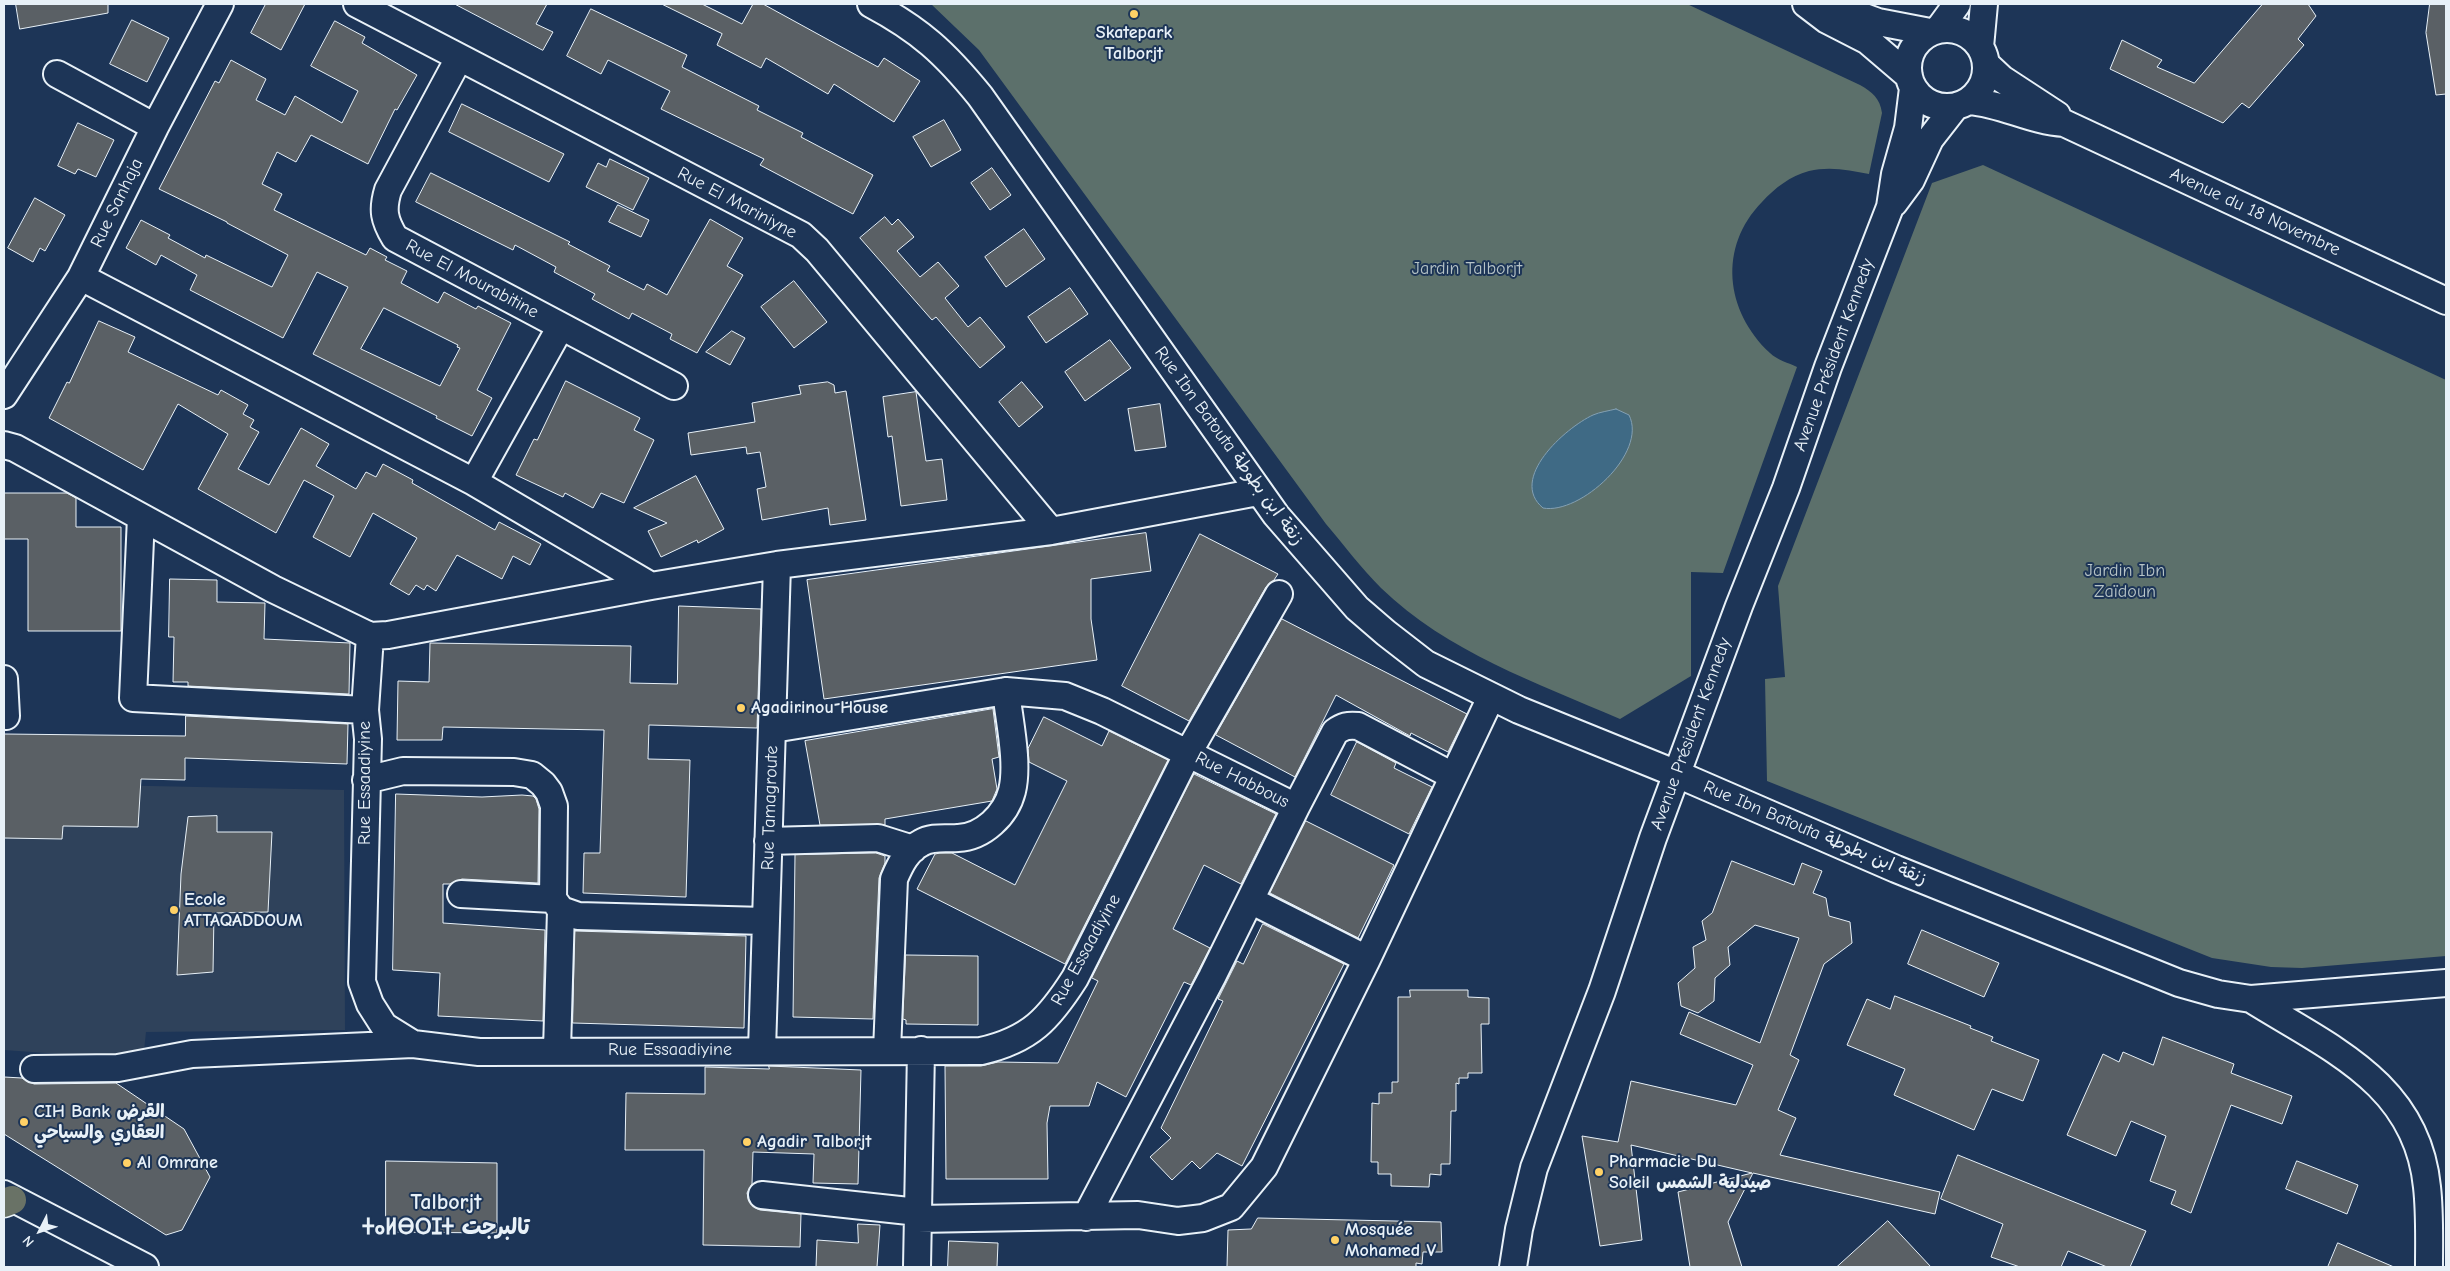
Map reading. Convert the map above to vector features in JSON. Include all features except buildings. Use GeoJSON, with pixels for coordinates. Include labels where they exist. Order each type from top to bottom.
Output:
{"type":"FeatureCollection","features":[{"type":"Feature","properties":{"kind":"street","name":"Rue Sanhaja"},"geometry":{"type":"LineString","coordinates":[[4,395],[81,277],[155,127],[220,4]]}},
{"type":"Feature","properties":{"kind":"street","name":"Rue El Mariniyne"},"geometry":{"type":"LineString","coordinates":[[357,4],[801,236],[817,250],[1051,531]]}},
{"type":"Feature","properties":{"kind":"street","name":"Rue Ibn Batouta زنقة ابن بطوطة"},"geometry":{"type":"LineString","coordinates":[[871,4],[924,36],[954,63],[980,96],[1258,492],[1304,549],[1357,608],[1426,664],[1519,710],[1677,774],[1896,869],[2179,983],[2218,994],[2251,999],[2446,983]]}},
{"type":"Feature","properties":{"kind":"street"},"geometry":{"type":"LineString","coordinates":[[1806,4],[1826,20],[1868,41],[1911,82],[1920,97],[1931,104],[1942,107],[1962,104],[1979,91],[1985,79],[1984,4]]}},
{"type":"Feature","properties":{"kind":"street"},"geometry":{"type":"LineString","coordinates":[[1829,4],[1878,22],[1934,31],[1954,28],[1969,34],[1984,56]]}},
{"type":"Feature","properties":{"kind":"street"},"geometry":{"type":"LineString","coordinates":[[1911,82],[1909,59],[1916,43],[1934,31],[1957,4]]}},
{"type":"Feature","properties":{"kind":"street","name":"Avenue du 18 Novembre"},"geometry":{"type":"LineString","coordinates":[[1984,56],[2002,79],[2050,109],[2064,123]]}},
{"type":"Feature","properties":{"kind":"street","name":"Rue El Mourabitine"},"geometry":{"type":"LineString","coordinates":[[459,58],[388,190],[384,205],[384,217],[395,238],[674,386]]}},
{"type":"Feature","properties":{"kind":"street"},"geometry":{"type":"LineString","coordinates":[[57,74],[155,127]]}},
{"type":"Feature","properties":{"kind":"street","name":"Avenue Président Kennedy"},"geometry":{"type":"LineString","coordinates":[[1513,1267],[1519,1229],[1534,1168],[1602,990],[1677,774],[1786,488],[1828,367],[1890,207],[1895,174],[1908,128],[1911,82]]}},
{"type":"Feature","properties":{"kind":"street","name":"Avenue Président Kennedy"},"geometry":{"type":"LineString","coordinates":[[1890,207],[1910,180],[1930,139],[1962,104]]}},
{"type":"Feature","properties":{"kind":"street","name":"Avenue du 18 Novembre"},"geometry":{"type":"LineString","coordinates":[[1962,104],[2004,106],[2047,121],[2064,123],[2446,301]]}},
{"type":"Feature","properties":{"kind":"street"},"geometry":{"type":"LineString","coordinates":[[81,277],[474,482],[651,586]]}},
{"type":"Feature","properties":{"kind":"street"},"geometry":{"type":"LineString","coordinates":[[474,482],[561,326]]}},
{"type":"Feature","properties":{"kind":"street"},"geometry":{"type":"LineString","coordinates":[[4,445],[15,448],[273,589],[338,618],[370,636],[388,635],[651,586],[777,565],[1051,531],[1258,492]]}},
{"type":"Feature","properties":{"kind":"street"},"geometry":{"type":"LineString","coordinates":[[140,517],[133,698],[365,710]]}},
{"type":"Feature","properties":{"kind":"street","name":"Rue Tamagroute"},"geometry":{"type":"LineString","coordinates":[[762,1050],[777,565]]}},
{"type":"Feature","properties":{"kind":"street","name":"Rue Essaadiyine"},"geometry":{"type":"LineString","coordinates":[[370,636],[365,710],[368,739],[362,982],[370,1004],[384,1026],[414,1044],[479,1052],[557,1050],[982,1051],[1020,1038],[1042,1023],[1057,1007],[1075,978],[1188,753],[1279,594]]}},
{"type":"Feature","properties":{"kind":"street"},"geometry":{"type":"LineString","coordinates":[[4,679],[6,716]]}},
{"type":"Feature","properties":{"kind":"street"},"geometry":{"type":"LineString","coordinates":[[887,1051],[894,879],[902,862],[920,843],[931,838],[969,837],[983,831],[1000,814],[1012,791],[1014,765],[1006,692]]}},
{"type":"Feature","properties":{"kind":"street","name":"Rue Habbous"},"geometry":{"type":"LineString","coordinates":[[773,729],[1006,692],[1065,696],[1078,700],[1296,807],[1086,1217]]}},
{"type":"Feature","properties":{"kind":"street"},"geometry":{"type":"LineString","coordinates":[[762,1194],[918,1216],[1086,1217],[1138,1215],[1178,1221],[1202,1218],[1231,1206],[1264,1167],[1367,959],[1491,697]]}},
{"type":"Feature","properties":{"kind":"street"},"geometry":{"type":"LineString","coordinates":[[1296,807],[1335,732],[1341,727],[1349,725],[1358,726],[1453,776]]}},
{"type":"Feature","properties":{"kind":"street"},"geometry":{"type":"LineString","coordinates":[[366,780],[403,771],[514,772],[532,775],[543,784],[554,806],[557,904],[557,1050]]}},
{"type":"Feature","properties":{"kind":"street"},"geometry":{"type":"LineString","coordinates":[[768,841],[878,838],[913,849]]}},
{"type":"Feature","properties":{"kind":"street"},"geometry":{"type":"LineString","coordinates":[[461,894],[557,904],[578,916],[765,921]]}},
{"type":"Feature","properties":{"kind":"street"},"geometry":{"type":"LineString","coordinates":[[1250,900],[1367,959]]}},
{"type":"Feature","properties":{"kind":"street"},"geometry":{"type":"LineString","coordinates":[[2251,999],[2358,1066],[2390,1095],[2411,1128],[2421,1156],[2427,1187],[2429,1267]]}},
{"type":"Feature","properties":{"kind":"street"},"geometry":{"type":"LineString","coordinates":[[34,1069],[118,1068],[192,1054],[414,1044]]}},
{"type":"Feature","properties":{"kind":"street"},"geometry":{"type":"LineString","coordinates":[[917,1267],[921,1050]]}},
{"type":"Feature","properties":{"kind":"street"},"geometry":{"type":"LineString","coordinates":[[7,1199],[145,1267]]}},
{"type":"Feature","properties":{"kind":"shaded area"},"geometry":{"type":"Polygon","coordinates":[[[1616,409],[1629,415],[1632,430],[1629,447],[1620,463],[1591,492],[1575,502],[1558,508],[1543,508],[1534,496],[1532,483],[1536,469],[1544,456],[1556,442],[1581,422],[1596,414],[1616,409]]]}},
{"type":"Feature","properties":{"kind":"shaded area","name":"Ecole ATTAQADDOUM"},"geometry":{"type":"Polygon","coordinates":[[[4,783],[344,790],[345,1030],[146,1032],[143,1060],[4,1050],[4,783]]]}},
{"type":"Feature","properties":{"kind":"green space","name":"Jardin Talborjt"},"geometry":{"type":"Polygon","coordinates":[[[931,4],[1687,4],[1860,85],[1872,93],[1879,103],[1882,113],[1869,174],[1847,170],[1824,169],[1809,171],[1795,176],[1778,187],[1762,202],[1748,220],[1738,239],[1733,258],[1733,279],[1736,299],[1744,318],[1755,336],[1770,353],[1797,367],[1723,573],[1691,572],[1691,676],[1620,719],[1494,664],[1464,648],[1407,611],[1381,588],[1326,524],[979,50],[931,4]]]}},
{"type":"Feature","properties":{"kind":"green space","name":"Jardin Ibn Zaïdoun"},"geometry":{"type":"Polygon","coordinates":[[[1983,165],[2446,380],[2446,956],[2302,968],[2271,967],[2212,958],[1767,781],[1765,679],[1785,677],[1778,586],[1932,183],[1983,165]]]}},
{"type":"Feature","properties":{"kind":"place","name":"Skatepark Talborjt"},"geometry":{"type":"Point","coordinates":[1134,14]}},
{"type":"Feature","properties":{"kind":"place","name":"Agadirinou House"},"geometry":{"type":"Point","coordinates":[741,708]}},
{"type":"Feature","properties":{"kind":"place","name":"Ecole ATTAQADDOUM"},"geometry":{"type":"Point","coordinates":[174,910]}},
{"type":"Feature","properties":{"kind":"place","name":"CIH Bank القرض العقاري والسياحي"},"geometry":{"type":"Point","coordinates":[24,1122]}},
{"type":"Feature","properties":{"kind":"place","name":"Agadir Talborjt"},"geometry":{"type":"Point","coordinates":[747,1142]}},
{"type":"Feature","properties":{"kind":"place","name":"Al Omrane"},"geometry":{"type":"Point","coordinates":[127,1163]}},
{"type":"Feature","properties":{"kind":"place","name":"Pharmacie Du Soleil صيدلية الشمس"},"geometry":{"type":"Point","coordinates":[1599,1172]}},
{"type":"Feature","properties":{"kind":"place","name":"Mosquée Mohamed V"},"geometry":{"type":"Point","coordinates":[1335,1240]}},
{"type":"Feature","properties":{"kind":"district","name":"Talborjt ⵜⴰⵍⴱⵔⵊⵜ تالبرجت"},"geometry":{"type":"Point","coordinates":[446,1216]}}]}
